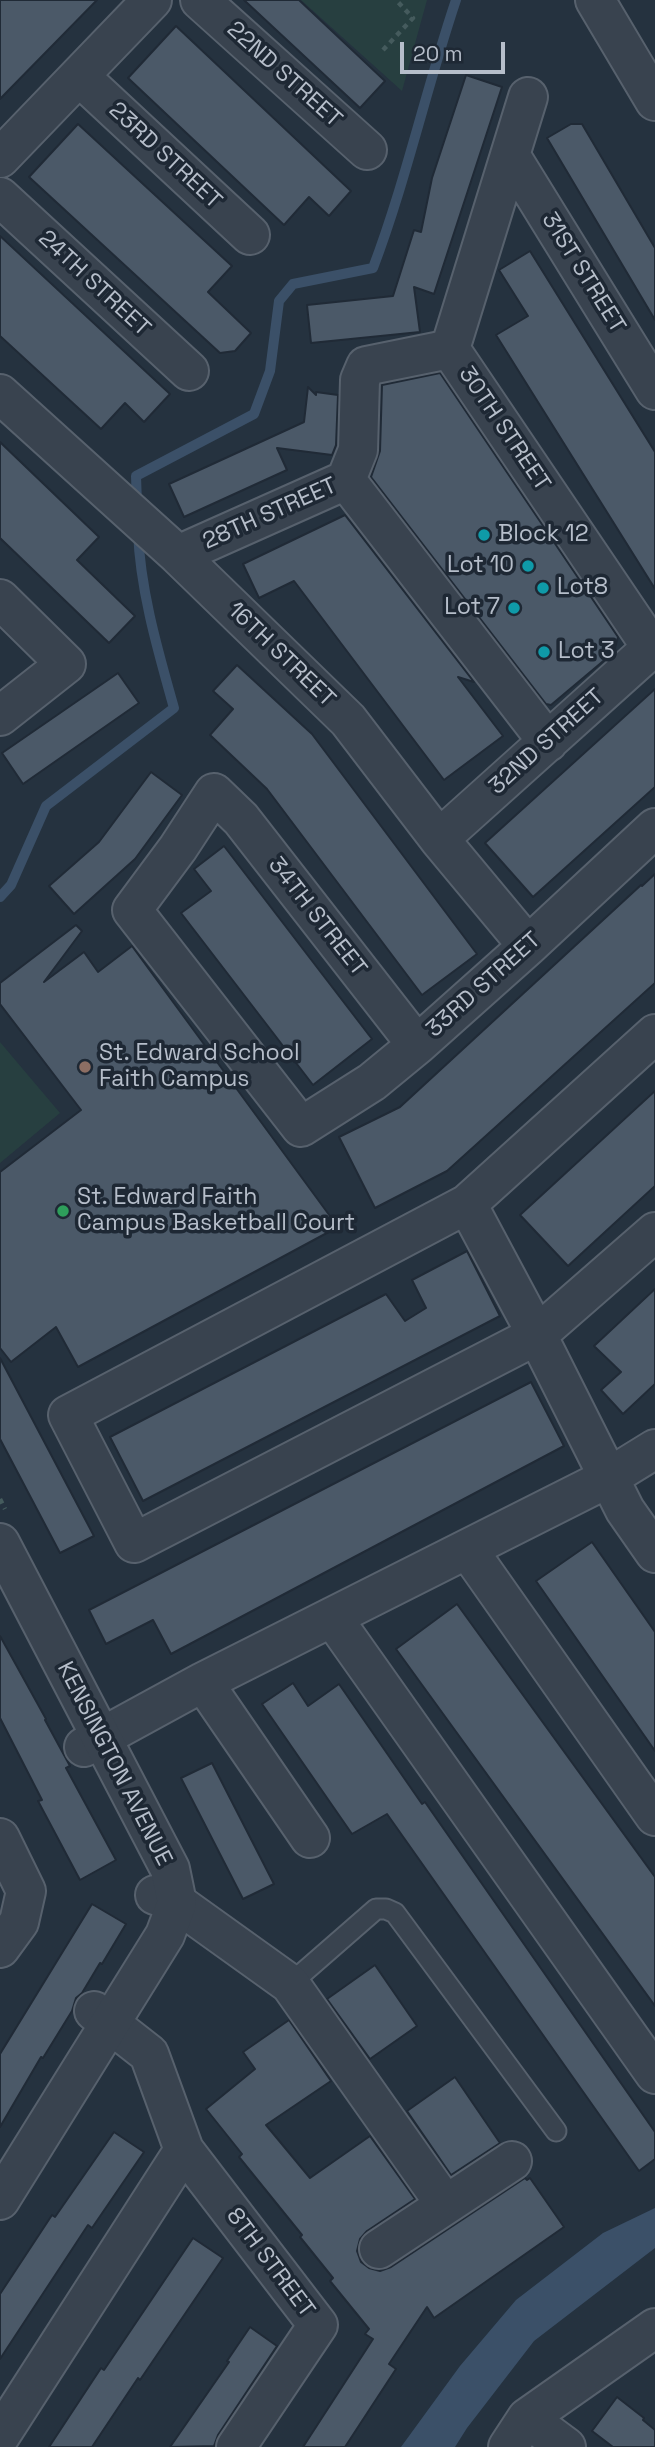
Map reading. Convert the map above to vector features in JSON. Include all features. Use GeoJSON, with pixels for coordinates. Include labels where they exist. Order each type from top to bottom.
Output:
{"type":"FeatureCollection","features":[{"type":"Feature","properties":{"kind":"street"},"geometry":{"type":"LineString","coordinates":[[0,158],[152,0]]}},
{"type":"Feature","properties":{"kind":"street","name":"22ND STREET"},"geometry":{"type":"LineString","coordinates":[[200,0],[367,150]]}},
{"type":"Feature","properties":{"kind":"street"},"geometry":{"type":"LineString","coordinates":[[598,2],[655,101]]}},
{"type":"Feature","properties":{"kind":"street","name":"23RD STREET"},"geometry":{"type":"LineString","coordinates":[[79,76],[250,235]]}},
{"type":"Feature","properties":{"kind":"street"},"geometry":{"type":"LineString","coordinates":[[450,349],[528,97]]}},
{"type":"Feature","properties":{"kind":"street","name":"31ST STREET"},"geometry":{"type":"LineString","coordinates":[[510,156],[655,390]]}},
{"type":"Feature","properties":{"kind":"street","name":"24TH STREET"},"geometry":{"type":"LineString","coordinates":[[0,197],[189,371]]}},
{"type":"Feature","properties":{"kind":"street","name":"28TH STREET"},"geometry":{"type":"LineString","coordinates":[[170,548],[346,480],[358,450],[360,380],[366,366],[380,361],[450,349]]}},
{"type":"Feature","properties":{"kind":"street","name":"30TH STREET"},"geometry":{"type":"LineString","coordinates":[[450,349],[653,647]]}},
{"type":"Feature","properties":{"kind":"street","name":"16TH STREET"},"geometry":{"type":"LineString","coordinates":[[0,394],[170,548],[348,720],[439,839],[528,947]]}},
{"type":"Feature","properties":{"kind":"street"},"geometry":{"type":"LineString","coordinates":[[346,480],[548,742]]}},
{"type":"Feature","properties":{"kind":"street"},"geometry":{"type":"LineString","coordinates":[[0,599],[66,664],[0,716]]}},
{"type":"Feature","properties":{"kind":"street","name":"32ND STREET"},"geometry":{"type":"LineString","coordinates":[[439,839],[653,647]]}},
{"type":"Feature","properties":{"kind":"street","name":"34TH STREET"},"geometry":{"type":"LineString","coordinates":[[301,1127],[132,910],[214,793],[241,819],[417,1045]]}},
{"type":"Feature","properties":{"kind":"street","name":"33RD STREET"},"geometry":{"type":"LineString","coordinates":[[301,1127],[372,1082],[417,1045],[528,947],[655,828]]}},
{"type":"Feature","properties":{"kind":"street"},"geometry":{"type":"LineString","coordinates":[[655,1034],[467,1204],[68,1415],[134,1542],[537,1335],[655,1233]]}},
{"type":"Feature","properties":{"kind":"street"},"geometry":{"type":"LineString","coordinates":[[467,1204],[625,1510],[655,1553]]}},
{"type":"Feature","properties":{"kind":"street"},"geometry":{"type":"LineString","coordinates":[[93,1742],[203,1682],[608,1478],[655,1449]]}},
{"type":"Feature","properties":{"kind":"street","name":"KENSINGTON AVENUE"},"geometry":{"type":"LineString","coordinates":[[3,1527],[93,1742],[170,1870],[166,1899]]}},
{"type":"Feature","properties":{"kind":"street"},"geometry":{"type":"LineString","coordinates":[[468,1550],[655,1816]]}},
{"type":"Feature","properties":{"kind":"street"},"geometry":{"type":"LineString","coordinates":[[332,1617],[655,2074]]}},
{"type":"Feature","properties":{"kind":"street"},"geometry":{"type":"LineString","coordinates":[[203,1682],[310,1838]]}},
{"type":"Feature","properties":{"kind":"street"},"geometry":{"type":"LineString","coordinates":[[0,1838],[26,1891],[19,1922],[0,1948]]}},
{"type":"Feature","properties":{"kind":"street"},"geometry":{"type":"LineString","coordinates":[[166,1899],[289,1984],[445,2204]]}},
{"type":"Feature","properties":{"kind":"street"},"geometry":{"type":"LineString","coordinates":[[10,2189],[102,2017],[165,1935],[166,1899]]}},
{"type":"Feature","properties":{"kind":"street","name":"8TH STREET"},"geometry":{"type":"LineString","coordinates":[[102,2017],[149,2054],[184,2150],[318,2325],[236,2447]]}},
{"type":"Feature","properties":{"kind":"street"},"geometry":{"type":"LineString","coordinates":[[0,2436],[184,2150]]}},
{"type":"Feature","properties":{"kind":"street"},"geometry":{"type":"LineString","coordinates":[[379,2249],[512,2161]]}},
{"type":"Feature","properties":{"kind":"street"},"geometry":{"type":"LineString","coordinates":[[518,2432],[655,2328]]}},
{"type":"Feature","properties":{"kind":"street"},"geometry":{"type":"LineString","coordinates":[[518,2432],[566,2447]]}},
{"type":"Feature","properties":{"kind":"street"},"geometry":{"type":"LineString","coordinates":[[0,2442],[6,2447]]}},
{"type":"Feature","properties":{"kind":"lane"},"geometry":{"type":"LineString","coordinates":[[289,1984],[376,1909],[395,1913],[556,2131]]}},
{"type":"Feature","properties":{"kind":"path"},"geometry":{"type":"LineString","coordinates":[[383,50],[413,18],[396,0]]}},
{"type":"Feature","properties":{"kind":"path"},"geometry":{"type":"LineString","coordinates":[[0,1499],[3,1527]]}},
{"type":"Feature","properties":{"kind":"green space"},"geometry":{"type":"Polygon","coordinates":[[[301,0],[427,0],[402,91],[301,0]]]}},
{"type":"Feature","properties":{"kind":"green space"},"geometry":{"type":"Polygon","coordinates":[[[0,1042],[60,1113],[0,1163],[0,1042]]]}},
{"type":"Feature","properties":{"kind":"water"},"geometry":{"type":"Polygon","coordinates":[[[655,2208],[655,2248],[534,2341],[455,2447],[401,2447],[460,2366],[516,2300],[603,2233],[655,2208]]]}},
{"type":"Feature","properties":{"kind":"building"},"geometry":{"type":"Polygon","coordinates":[[[0,0],[97,0],[0,99],[0,0]]]}},
{"type":"Feature","properties":{"kind":"building"},"geometry":{"type":"Polygon","coordinates":[[[244,0],[299,0],[385,81],[360,108],[244,0]]]}},
{"type":"Feature","properties":{"kind":"building"},"geometry":{"type":"Polygon","coordinates":[[[176,26],[351,191],[329,216],[309,197],[284,225],[128,78],[176,26]]]}},
{"type":"Feature","properties":{"kind":"building"},"geometry":{"type":"Polygon","coordinates":[[[466,75],[502,87],[434,294],[414,287],[420,332],[311,343],[307,305],[393,296],[414,230],[421,232],[432,178],[466,75]]]}},
{"type":"Feature","properties":{"kind":"building"},"geometry":{"type":"Polygon","coordinates":[[[78,124],[232,266],[208,292],[251,333],[235,351],[220,353],[29,177],[78,124]]]}},
{"type":"Feature","properties":{"kind":"building"},"geometry":{"type":"Polygon","coordinates":[[[571,124],[582,124],[655,248],[655,320],[547,138],[571,124]]]}},
{"type":"Feature","properties":{"kind":"building"},"geometry":{"type":"Polygon","coordinates":[[[0,236],[170,394],[144,422],[125,403],[101,429],[0,336],[0,236]]]}},
{"type":"Feature","properties":{"kind":"building"},"geometry":{"type":"Polygon","coordinates":[[[530,251],[655,452],[655,589],[496,335],[528,316],[499,270],[530,251]]]}},
{"type":"Feature","properties":{"kind":"building","name":"Block 12"},"geometry":{"type":"Polygon","coordinates":[[[440,373],[618,637],[614,652],[551,705],[546,704],[371,477],[380,451],[382,385],[440,373]]]}},
{"type":"Feature","properties":{"kind":"building"},"geometry":{"type":"Polygon","coordinates":[[[308,387],[316,395],[316,392],[338,395],[336,445],[332,455],[277,448],[287,470],[184,517],[169,484],[304,422],[308,387]]]}},
{"type":"Feature","properties":{"kind":"building"},"geometry":{"type":"Polygon","coordinates":[[[0,442],[99,537],[77,560],[135,616],[109,643],[0,538],[0,442]]]}},
{"type":"Feature","properties":{"kind":"building"},"geometry":{"type":"Polygon","coordinates":[[[345,515],[474,682],[458,677],[503,736],[444,780],[294,581],[259,598],[243,564],[345,515]]]}},
{"type":"Feature","properties":{"kind":"building"},"geometry":{"type":"Polygon","coordinates":[[[237,665],[312,734],[477,954],[422,995],[267,789],[210,735],[233,709],[213,691],[237,665]]]}},
{"type":"Feature","properties":{"kind":"building"},"geometry":{"type":"Polygon","coordinates":[[[118,673],[139,703],[23,784],[2,753],[118,673]]]}},
{"type":"Feature","properties":{"kind":"building"},"geometry":{"type":"Polygon","coordinates":[[[655,689],[655,787],[533,897],[485,843],[655,689]]]}},
{"type":"Feature","properties":{"kind":"building"},"geometry":{"type":"Polygon","coordinates":[[[151,772],[182,795],[135,859],[74,914],[49,886],[99,842],[151,772]]]}},
{"type":"Feature","properties":{"kind":"building"},"geometry":{"type":"Polygon","coordinates":[[[224,846],[372,1039],[313,1085],[181,913],[211,891],[194,869],[224,846]]]}},
{"type":"Feature","properties":{"kind":"building"},"geometry":{"type":"Polygon","coordinates":[[[655,874],[655,983],[447,1171],[375,1208],[339,1137],[400,1107],[655,874]]]}},
{"type":"Feature","properties":{"kind":"building","name":"St. Edward School Faith Campus"},"geometry":{"type":"Polygon","coordinates":[[[76,925],[82,931],[44,982],[84,952],[98,972],[132,946],[338,1227],[78,1367],[56,1327],[11,1362],[0,1348],[0,1172],[81,1110],[0,1004],[0,983],[76,925]]]}},
{"type":"Feature","properties":{"kind":"building"},"geometry":{"type":"Polygon","coordinates":[[[655,1091],[655,1186],[568,1266],[520,1215],[655,1091]]]}},
{"type":"Feature","properties":{"kind":"building"},"geometry":{"type":"Polygon","coordinates":[[[467,1251],[500,1316],[143,1501],[110,1437],[386,1294],[405,1321],[426,1308],[412,1280],[467,1251]]]}},
{"type":"Feature","properties":{"kind":"building"},"geometry":{"type":"Polygon","coordinates":[[[655,1289],[655,1384],[623,1414],[601,1390],[621,1372],[594,1346],[655,1289]]]}},
{"type":"Feature","properties":{"kind":"building"},"geometry":{"type":"Polygon","coordinates":[[[0,1358],[94,1536],[60,1553],[0,1439],[0,1358]]]}},
{"type":"Feature","properties":{"kind":"building"},"geometry":{"type":"Polygon","coordinates":[[[531,1382],[564,1446],[171,1654],[153,1620],[106,1644],[89,1610],[531,1382]]]}},
{"type":"Feature","properties":{"kind":"building"},"geometry":{"type":"Polygon","coordinates":[[[592,1542],[655,1632],[655,1751],[536,1581],[592,1542]]]}},
{"type":"Feature","properties":{"kind":"building"},"geometry":{"type":"Polygon","coordinates":[[[457,1604],[655,1877],[655,2006],[396,1649],[457,1604]]]}},
{"type":"Feature","properties":{"kind":"building"},"geometry":{"type":"Polygon","coordinates":[[[0,1636],[46,1719],[70,1766],[66,1768],[116,1860],[80,1880],[38,1801],[42,1800],[0,1718],[0,1636]]]}},
{"type":"Feature","properties":{"kind":"building"},"geometry":{"type":"Polygon","coordinates":[[[293,1683],[308,1706],[339,1684],[422,1804],[425,1802],[655,2132],[655,2159],[639,2171],[387,1814],[352,1834],[262,1704],[293,1683]]]}},
{"type":"Feature","properties":{"kind":"building"},"geometry":{"type":"Polygon","coordinates":[[[212,1763],[274,1884],[243,1899],[181,1778],[212,1763]]]}},
{"type":"Feature","properties":{"kind":"building"},"geometry":{"type":"Polygon","coordinates":[[[92,1904],[126,1924],[102,1964],[100,1963],[82,1993],[76,1998],[72,2011],[0,2127],[0,2054],[92,1904]]]}},
{"type":"Feature","properties":{"kind":"building"},"geometry":{"type":"Polygon","coordinates":[[[375,1965],[417,2026],[370,2059],[327,1999],[375,1965]]]}},
{"type":"Feature","properties":{"kind":"building"},"geometry":{"type":"Polygon","coordinates":[[[289,2020],[331,2081],[266,2125],[310,2178],[370,2136],[415,2199],[367,2231],[360,2239],[357,2251],[361,2262],[380,2271],[391,2267],[525,2178],[530,2178],[564,2227],[434,2318],[427,2307],[389,2364],[396,2369],[345,2447],[303,2447],[373,2339],[365,2334],[369,2329],[330,2281],[333,2278],[300,2237],[302,2235],[239,2157],[242,2154],[206,2109],[255,2069],[243,2052],[289,2020]]]}},
{"type":"Feature","properties":{"kind":"building"},"geometry":{"type":"Polygon","coordinates":[[[455,2077],[500,2143],[451,2175],[407,2111],[455,2077]]]}},
{"type":"Feature","properties":{"kind":"building"},"geometry":{"type":"Polygon","coordinates":[[[114,2132],[144,2152],[92,2228],[88,2225],[0,2359],[0,2294],[52,2215],[55,2217],[114,2132]]]}},
{"type":"Feature","properties":{"kind":"building"},"geometry":{"type":"Polygon","coordinates":[[[193,2238],[223,2258],[140,2380],[138,2378],[92,2447],[49,2447],[101,2368],[104,2370],[193,2238]]]}},
{"type":"Feature","properties":{"kind":"building"},"geometry":{"type":"Polygon","coordinates":[[[250,2327],[277,2346],[218,2435],[214,2446],[170,2447],[229,2362],[227,2361],[250,2327]]]}},
{"type":"Feature","properties":{"kind":"building"},"geometry":{"type":"Polygon","coordinates":[[[617,2397],[655,2430],[655,2447],[613,2447],[592,2431],[617,2397]]]}},
{"type":"Feature","properties":{"kind":"waterway"},"geometry":{"type":"LineString","coordinates":[[137,504],[136,476],[254,414],[270,371],[279,301],[293,284],[373,268],[396,202],[456,0]]}},
{"type":"Feature","properties":{"kind":"waterway"},"geometry":{"type":"LineString","coordinates":[[0,897],[11,885],[46,806],[174,708],[146,598],[138,531]]}},
{"type":"Feature","properties":{"kind":"place","name":"Block 12"},"geometry":{"type":"Point","coordinates":[484,535]}},
{"type":"Feature","properties":{"kind":"place","name":"Lot 10"},"geometry":{"type":"Point","coordinates":[528,566]}},
{"type":"Feature","properties":{"kind":"place","name":"Lot8"},"geometry":{"type":"Point","coordinates":[543,588]}},
{"type":"Feature","properties":{"kind":"place","name":"Lot 7"},"geometry":{"type":"Point","coordinates":[514,608]}},
{"type":"Feature","properties":{"kind":"place","name":"Lot 3"},"geometry":{"type":"Point","coordinates":[544,652]}},
{"type":"Feature","properties":{"kind":"place","name":"St. Edward School Faith Campus"},"geometry":{"type":"Point","coordinates":[85,1067]}},
{"type":"Feature","properties":{"kind":"place","name":"St. Edward Faith Campus Basketball Court"},"geometry":{"type":"Point","coordinates":[63,1211]}}]}
